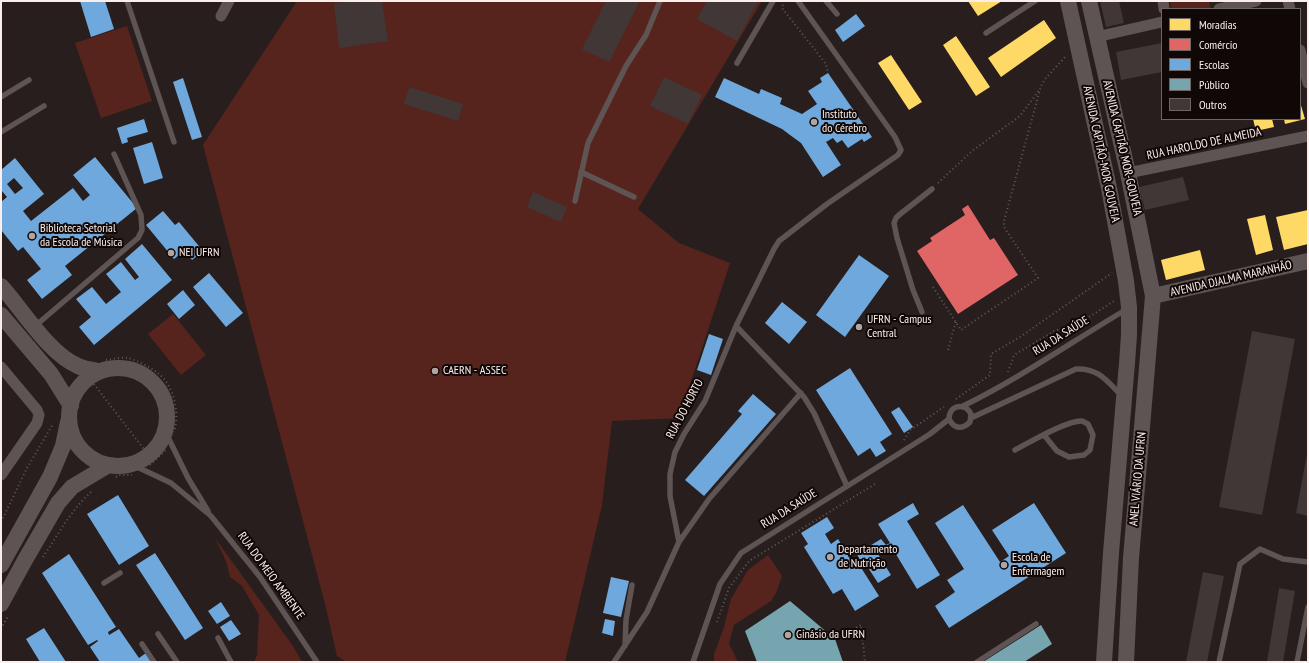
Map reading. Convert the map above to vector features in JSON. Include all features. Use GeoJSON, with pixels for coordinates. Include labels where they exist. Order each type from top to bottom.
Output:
{"type":"FeatureCollection","features":[{"type":"Feature","properties":{"kind":"main road","name":"AVENIDA CAPITÃO-MOR GOUVEIA"},"geometry":{"type":"LineString","coordinates":[[1068,1],[1109,188],[1122,257],[1122,304]]}},
{"type":"Feature","properties":{"kind":"main road","name":"AVENIDA CAPITÃO MOR-GOUVEIA"},"geometry":{"type":"LineString","coordinates":[[1089,1],[1128,173],[1153,296]]}},
{"type":"Feature","properties":{"kind":"main road","name":"AVENIDA DJALMA MARANHÃO"},"geometry":{"type":"LineString","coordinates":[[1153,296],[1308,261]]}},
{"type":"Feature","properties":{"kind":"main road"},"geometry":{"type":"LineString","coordinates":[[1,286],[57,353],[77,366],[97,369],[130,369],[144,376],[156,386],[164,400],[167,415],[168,436],[162,440],[142,463],[126,466],[72,487],[58,503],[25,560],[5,610]]}},
{"type":"Feature","properties":{"kind":"main road","name":"ANEL VIÁRIO DA UFRN"},"geometry":{"type":"LineString","coordinates":[[1126,662],[1131,558],[1153,296]]}},
{"type":"Feature","properties":{"kind":"main road","name":"ANEL VIÁRIO DA UFRN"},"geometry":{"type":"LineString","coordinates":[[1104,662],[1111,553],[1129,335],[1122,304]]}},
{"type":"Feature","properties":{"kind":"main road"},"geometry":{"type":"LineString","coordinates":[[1,315],[51,374],[70,409],[69,426],[76,444],[89,458],[110,472]]}},
{"type":"Feature","properties":{"kind":"main road"},"geometry":{"type":"LineString","coordinates":[[1,565],[50,477],[63,446],[73,395],[80,385],[97,369]]}},
{"type":"Feature","properties":{"kind":"street"},"geometry":{"type":"LineString","coordinates":[[221,16],[229,1]]}},
{"type":"Feature","properties":{"kind":"street"},"geometry":{"type":"LineString","coordinates":[[1224,8],[1256,1]]}},
{"type":"Feature","properties":{"kind":"street"},"geometry":{"type":"LineString","coordinates":[[1096,37],[1161,22]]}},
{"type":"Feature","properties":{"kind":"street"},"geometry":{"type":"LineString","coordinates":[[1301,54],[1308,83]]}},
{"type":"Feature","properties":{"kind":"street","name":"RUA HAROLDO DE ALMEIDA"},"geometry":{"type":"LineString","coordinates":[[1128,173],[1308,136]]}},
{"type":"Feature","properties":{"kind":"street"},"geometry":{"type":"LineString","coordinates":[[1,367],[37,410],[39,415],[37,424],[1,475]]}},
{"type":"Feature","properties":{"kind":"lane"},"geometry":{"type":"LineString","coordinates":[[127,1],[174,142]]}},
{"type":"Feature","properties":{"kind":"lane"},"geometry":{"type":"LineString","coordinates":[[575,201],[588,143],[626,66],[646,35],[660,1]]}},
{"type":"Feature","properties":{"kind":"lane"},"geometry":{"type":"LineString","coordinates":[[736,63],[773,1]]}},
{"type":"Feature","properties":{"kind":"lane","name":"RUA DO HORTO"},"geometry":{"type":"LineString","coordinates":[[679,542],[670,496],[670,474],[675,452],[684,434],[705,401],[736,326],[774,249],[779,241],[827,204],[898,154],[901,150],[895,137],[798,1]]}},
{"type":"Feature","properties":{"kind":"lane"},"geometry":{"type":"LineString","coordinates":[[826,1],[837,14]]}},
{"type":"Feature","properties":{"kind":"lane"},"geometry":{"type":"LineString","coordinates":[[986,33],[1036,1]]}},
{"type":"Feature","properties":{"kind":"lane"},"geometry":{"type":"LineString","coordinates":[[1,97],[29,80]]}},
{"type":"Feature","properties":{"kind":"lane"},"geometry":{"type":"LineString","coordinates":[[1,132],[44,106]]}},
{"type":"Feature","properties":{"kind":"lane"},"geometry":{"type":"LineString","coordinates":[[34,327],[138,238],[142,230],[141,215],[114,154]]}},
{"type":"Feature","properties":{"kind":"lane"},"geometry":{"type":"LineString","coordinates":[[582,172],[634,197]]}},
{"type":"Feature","properties":{"kind":"lane"},"geometry":{"type":"LineString","coordinates":[[922,312],[897,238],[894,223],[899,215],[932,189]]}},
{"type":"Feature","properties":{"kind":"lane","name":"RUA DA SAÚDE"},"geometry":{"type":"LineString","coordinates":[[693,662],[720,584],[741,553],[930,434],[949,419],[951,411],[954,408],[963,406],[980,398],[1036,364],[1122,304]]}},
{"type":"Feature","properties":{"kind":"lane"},"geometry":{"type":"LineString","coordinates":[[736,326],[801,393],[814,413],[847,486]]}},
{"type":"Feature","properties":{"kind":"lane"},"geometry":{"type":"LineString","coordinates":[[949,419],[953,425],[962,428],[970,422],[971,418],[1076,369],[1095,371],[1124,398]]}},
{"type":"Feature","properties":{"kind":"lane"},"geometry":{"type":"LineString","coordinates":[[614,662],[647,612],[679,542],[709,499],[801,393]]}},
{"type":"Feature","properties":{"kind":"lane"},"geometry":{"type":"LineString","coordinates":[[963,406],[969,411],[971,418]]}},
{"type":"Feature","properties":{"kind":"lane"},"geometry":{"type":"LineString","coordinates":[[1015,450],[1044,435],[1066,424],[1082,422],[1088,424],[1093,435],[1090,450],[1084,455],[1069,457],[1057,451],[1044,435]]}},
{"type":"Feature","properties":{"kind":"lane","name":"RUA DO MEIO AMBIENTE"},"geometry":{"type":"LineString","coordinates":[[168,436],[188,478],[211,516],[260,577],[319,662]]}},
{"type":"Feature","properties":{"kind":"lane","name":"RUA DO MEIO AMBIENTE"},"geometry":{"type":"LineString","coordinates":[[142,463],[171,483],[211,516]]}},
{"type":"Feature","properties":{"kind":"lane"},"geometry":{"type":"LineString","coordinates":[[1219,662],[1240,564],[1260,549],[1283,559],[1308,562]]}},
{"type":"Feature","properties":{"kind":"lane"},"geometry":{"type":"LineString","coordinates":[[104,583],[120,573]]}},
{"type":"Feature","properties":{"kind":"lane"},"geometry":{"type":"LineString","coordinates":[[624,646],[626,620],[632,585]]}},
{"type":"Feature","properties":{"kind":"lane"},"geometry":{"type":"LineString","coordinates":[[1297,662],[1308,607]]}},
{"type":"Feature","properties":{"kind":"lane"},"geometry":{"type":"LineString","coordinates":[[977,662],[1036,624]]}},
{"type":"Feature","properties":{"kind":"lane"},"geometry":{"type":"LineString","coordinates":[[158,634],[177,662]]}},
{"type":"Feature","properties":{"kind":"lane"},"geometry":{"type":"LineString","coordinates":[[218,638],[231,662]]}},
{"type":"Feature","properties":{"kind":"lane"},"geometry":{"type":"LineString","coordinates":[[142,644],[154,662]]}},
{"type":"Feature","properties":{"kind":"path"},"geometry":{"type":"LineString","coordinates":[[784,1],[782,8],[826,64],[828,73]]}},
{"type":"Feature","properties":{"kind":"path"},"geometry":{"type":"LineString","coordinates":[[932,189],[972,151],[1020,116],[1045,79],[1063,61]]}},
{"type":"Feature","properties":{"kind":"path"},"geometry":{"type":"LineString","coordinates":[[933,287],[961,330],[1038,278],[1004,227],[1004,221],[1040,88]]}},
{"type":"Feature","properties":{"kind":"path"},"geometry":{"type":"LineString","coordinates":[[954,400],[990,375],[991,354],[1020,337],[1114,271]]}},
{"type":"Feature","properties":{"kind":"path"},"geometry":{"type":"LineString","coordinates":[[1008,373],[1014,356],[1056,330],[1069,330],[1122,304]]}},
{"type":"Feature","properties":{"kind":"path"},"geometry":{"type":"LineString","coordinates":[[948,350],[956,321]]}},
{"type":"Feature","properties":{"kind":"path"},"geometry":{"type":"LineString","coordinates":[[127,358],[144,365],[159,374],[169,386],[176,408],[175,430],[168,436],[165,452],[154,462],[142,463],[97,369],[127,358]]}},
{"type":"Feature","properties":{"kind":"path"},"geometry":{"type":"LineString","coordinates":[[899,443],[904,440],[910,430],[948,404]]}},
{"type":"Feature","properties":{"kind":"path"},"geometry":{"type":"LineString","coordinates":[[110,472],[134,475],[142,463]]}},
{"type":"Feature","properties":{"kind":"path"},"geometry":{"type":"LineString","coordinates":[[715,625],[729,588],[749,561],[875,484]]}},
{"type":"Feature","properties":{"kind":"path"},"geometry":{"type":"LineString","coordinates":[[43,558],[77,507],[92,492]]}},
{"type":"Feature","properties":{"kind":"path"},"geometry":{"type":"LineString","coordinates":[[1,629],[5,610]]}},
{"type":"Feature","properties":{"kind":"path"},"geometry":{"type":"LineString","coordinates":[[835,639],[861,625],[865,662]]}},
{"type":"Feature","properties":{"kind":"shaded area","name":"CAERN - ASSEC"},"geometry":{"type":"Polygon","coordinates":[[[297,1],[762,1],[638,209],[679,243],[730,263],[679,418],[612,421],[602,505],[565,662],[347,662],[337,656],[325,604],[203,145],[297,1]]]}},
{"type":"Feature","properties":{"kind":"shaded area"},"geometry":{"type":"Polygon","coordinates":[[[1170,1],[1209,1],[1211,8],[1171,8],[1170,1]]]}},
{"type":"Feature","properties":{"kind":"shaded area"},"geometry":{"type":"Polygon","coordinates":[[[127,26],[152,101],[101,118],[75,43],[127,26]]]}},
{"type":"Feature","properties":{"kind":"shaded area"},"geometry":{"type":"Polygon","coordinates":[[[173,314],[206,355],[181,375],[148,334],[173,314]]]}},
{"type":"Feature","properties":{"kind":"shaded area"},"geometry":{"type":"Polygon","coordinates":[[[215,538],[293,646],[302,662],[254,662],[257,655],[259,615],[242,586],[230,577],[226,561],[215,538]]]}},
{"type":"Feature","properties":{"kind":"shaded area"},"geometry":{"type":"Polygon","coordinates":[[[768,555],[782,576],[776,593],[771,601],[734,625],[729,644],[738,662],[714,662],[714,654],[724,627],[731,599],[748,570],[768,555]]]}},
{"type":"Feature","properties":{"kind":"building: Moradias"},"geometry":{"type":"Polygon","coordinates":[[[968,1],[1002,1],[978,16],[968,1]]]}},
{"type":"Feature","properties":{"kind":"building: Moradias"},"geometry":{"type":"Polygon","coordinates":[[[1044,20],[1056,38],[1001,77],[988,58],[1044,20]]]}},
{"type":"Feature","properties":{"kind":"building: Moradias"},"geometry":{"type":"Polygon","coordinates":[[[956,36],[990,87],[976,96],[943,45],[956,36]]]}},
{"type":"Feature","properties":{"kind":"building: Moradias"},"geometry":{"type":"Polygon","coordinates":[[[891,55],[922,102],[909,110],[878,63],[891,55]]]}},
{"type":"Feature","properties":{"kind":"building: Moradias"},"geometry":{"type":"Polygon","coordinates":[[[1301,105],[1305,119],[1301,120],[1301,105]]]}},
{"type":"Feature","properties":{"kind":"building: Moradias"},"geometry":{"type":"Polygon","coordinates":[[[1253,120],[1272,120],[1274,127],[1256,131],[1253,120]]]}},
{"type":"Feature","properties":{"kind":"building: Moradias"},"geometry":{"type":"Polygon","coordinates":[[[1284,120],[1301,120],[1285,124],[1284,120]]]}},
{"type":"Feature","properties":{"kind":"building: Moradias"},"geometry":{"type":"Polygon","coordinates":[[[1308,210],[1308,244],[1284,250],[1276,217],[1308,210]]]}},
{"type":"Feature","properties":{"kind":"building: Moradias"},"geometry":{"type":"Polygon","coordinates":[[[1265,215],[1273,250],[1256,255],[1247,219],[1265,215]]]}},
{"type":"Feature","properties":{"kind":"building: Moradias"},"geometry":{"type":"Polygon","coordinates":[[[1200,250],[1205,270],[1166,280],[1161,260],[1200,250]]]}},
{"type":"Feature","properties":{"kind":"building: Comércio"},"geometry":{"type":"Polygon","coordinates":[[[968,205],[990,240],[994,238],[1018,275],[958,314],[917,251],[932,241],[930,238],[965,215],[962,209],[968,205]]]}},
{"type":"Feature","properties":{"kind":"building: Escolas"},"geometry":{"type":"Polygon","coordinates":[[[80,1],[105,1],[114,29],[91,37],[80,1]]]}},
{"type":"Feature","properties":{"kind":"building: Escolas"},"geometry":{"type":"Polygon","coordinates":[[[856,14],[865,26],[843,42],[835,30],[856,14]]]}},
{"type":"Feature","properties":{"kind":"building: Escolas","name":"Instituto do Cérebro"},"geometry":{"type":"Polygon","coordinates":[[[828,73],[872,137],[864,142],[862,139],[848,148],[842,140],[837,143],[833,138],[826,142],[841,165],[823,177],[801,143],[782,129],[715,97],[724,78],[759,94],[761,89],[782,98],[780,104],[802,114],[817,104],[808,91],[822,82],[820,78],[828,73]]]}},
{"type":"Feature","properties":{"kind":"building: Escolas"},"geometry":{"type":"Polygon","coordinates":[[[183,78],[202,137],[192,140],[173,82],[183,78]]]}},
{"type":"Feature","properties":{"kind":"building: Escolas"},"geometry":{"type":"Polygon","coordinates":[[[144,119],[148,132],[127,138],[128,142],[122,144],[117,128],[144,119]]]}},
{"type":"Feature","properties":{"kind":"building: Escolas"},"geometry":{"type":"Polygon","coordinates":[[[152,142],[163,178],[144,184],[133,148],[152,142]]]}},
{"type":"Feature","properties":{"kind":"building: Escolas"},"geometry":{"type":"Polygon","coordinates":[[[95,157],[137,208],[65,266],[72,275],[42,299],[27,280],[41,269],[23,247],[18,251],[1,230],[1,202],[7,197],[1,190],[1,170],[15,158],[44,194],[23,211],[31,221],[73,188],[83,201],[90,195],[73,175],[95,157]],[[14,178],[7,184],[15,194],[23,188],[14,178]]]}},
{"type":"Feature","properties":{"kind":"building: Escolas"},"geometry":{"type":"Polygon","coordinates":[[[163,211],[175,225],[179,222],[203,251],[192,260],[185,250],[174,259],[146,225],[163,211]]]}},
{"type":"Feature","properties":{"kind":"building: Escolas"},"geometry":{"type":"Polygon","coordinates":[[[142,244],[172,280],[94,345],[79,327],[91,317],[76,299],[92,287],[106,304],[121,292],[106,274],[121,262],[135,280],[139,277],[125,259],[142,244]]]}},
{"type":"Feature","properties":{"kind":"building: Escolas"},"geometry":{"type":"Polygon","coordinates":[[[859,255],[889,276],[845,337],[816,315],[859,255]]]}},
{"type":"Feature","properties":{"kind":"building: Escolas"},"geometry":{"type":"Polygon","coordinates":[[[209,273],[243,313],[226,327],[193,287],[209,273]]]}},
{"type":"Feature","properties":{"kind":"building: Escolas"},"geometry":{"type":"Polygon","coordinates":[[[183,290],[195,305],[179,319],[167,304],[183,290]]]}},
{"type":"Feature","properties":{"kind":"building: Escolas"},"geometry":{"type":"Polygon","coordinates":[[[782,302],[807,322],[789,344],[765,323],[782,302]]]}},
{"type":"Feature","properties":{"kind":"building: Escolas"},"geometry":{"type":"Polygon","coordinates":[[[709,334],[723,339],[711,375],[697,370],[709,334]]]}},
{"type":"Feature","properties":{"kind":"building: Escolas"},"geometry":{"type":"Polygon","coordinates":[[[850,368],[892,434],[880,442],[886,451],[876,457],[870,448],[858,456],[816,390],[850,368]]]}},
{"type":"Feature","properties":{"kind":"building: Escolas"},"geometry":{"type":"Polygon","coordinates":[[[753,394],[776,414],[704,496],[685,480],[742,414],[738,411],[753,394]]]}},
{"type":"Feature","properties":{"kind":"building: Escolas"},"geometry":{"type":"Polygon","coordinates":[[[899,407],[913,427],[904,433],[891,412],[899,407]]]}},
{"type":"Feature","properties":{"kind":"building: Escolas"},"geometry":{"type":"Polygon","coordinates":[[[118,495],[149,546],[119,565],[87,514],[118,495]]]}},
{"type":"Feature","properties":{"kind":"building: Escolas","name":"Departamento de Nutrição"},"geometry":{"type":"Polygon","coordinates":[[[913,503],[919,514],[907,521],[940,575],[917,589],[891,546],[878,554],[891,575],[878,583],[865,563],[860,566],[879,596],[855,611],[842,589],[833,594],[804,547],[808,544],[801,533],[827,517],[834,528],[825,534],[831,544],[838,539],[853,564],[860,560],[857,554],[865,548],[869,555],[871,553],[868,547],[881,539],[886,545],[890,543],[878,524],[913,503]]]}},
{"type":"Feature","properties":{"kind":"building: Escolas","name":"Escola de Enfermagem"},"geometry":{"type":"Polygon","coordinates":[[[1034,503],[1066,553],[949,628],[935,606],[955,592],[947,580],[964,569],[935,523],[963,505],[1000,562],[1009,556],[992,530],[1034,503]]]}},
{"type":"Feature","properties":{"kind":"building: Escolas"},"geometry":{"type":"Polygon","coordinates":[[[155,553],[203,628],[185,640],[136,565],[155,553]]]}},
{"type":"Feature","properties":{"kind":"building: Escolas"},"geometry":{"type":"Polygon","coordinates":[[[69,554],[116,627],[108,632],[109,635],[119,629],[139,658],[146,653],[152,662],[100,662],[90,647],[98,641],[97,640],[88,645],[42,573],[69,554]]]}},
{"type":"Feature","properties":{"kind":"building: Escolas"},"geometry":{"type":"Polygon","coordinates":[[[611,577],[629,581],[621,617],[603,613],[611,577]]]}},
{"type":"Feature","properties":{"kind":"building: Escolas"},"geometry":{"type":"Polygon","coordinates":[[[221,602],[230,616],[217,624],[208,611],[221,602]]]}},
{"type":"Feature","properties":{"kind":"building: Escolas"},"geometry":{"type":"Polygon","coordinates":[[[605,619],[615,621],[613,636],[602,633],[605,619]]]}},
{"type":"Feature","properties":{"kind":"building: Escolas"},"geometry":{"type":"Polygon","coordinates":[[[231,620],[241,634],[229,641],[220,627],[231,620]]]}},
{"type":"Feature","properties":{"kind":"building: Escolas"},"geometry":{"type":"Polygon","coordinates":[[[44,628],[66,662],[40,662],[26,639],[44,628]]]}},
{"type":"Feature","properties":{"kind":"building: Público","name":"Ginásio da UFRN"},"geometry":{"type":"Polygon","coordinates":[[[790,601],[835,639],[843,662],[757,662],[745,631],[790,601]]]}},
{"type":"Feature","properties":{"kind":"building: Público"},"geometry":{"type":"Polygon","coordinates":[[[1041,625],[1052,644],[1024,662],[983,662],[1041,625]]]}},
{"type":"Feature","properties":{"kind":"building: Outros"},"geometry":{"type":"Polygon","coordinates":[[[382,1],[388,41],[339,48],[334,3],[382,1]]]}},
{"type":"Feature","properties":{"kind":"building: Outros"},"geometry":{"type":"Polygon","coordinates":[[[606,1],[640,1],[609,62],[582,49],[606,1]]]}},
{"type":"Feature","properties":{"kind":"building: Outros"},"geometry":{"type":"Polygon","coordinates":[[[707,1],[758,1],[737,41],[697,19],[707,1]]]}},
{"type":"Feature","properties":{"kind":"building: Outros"},"geometry":{"type":"Polygon","coordinates":[[[1100,1],[1119,1],[1124,23],[1106,27],[1100,1]]]}},
{"type":"Feature","properties":{"kind":"building: Outros"},"geometry":{"type":"Polygon","coordinates":[[[1161,43],[1161,72],[1121,80],[1116,52],[1161,43]]]}},
{"type":"Feature","properties":{"kind":"building: Outros"},"geometry":{"type":"Polygon","coordinates":[[[664,77],[702,95],[688,124],[650,106],[664,77]]]}},
{"type":"Feature","properties":{"kind":"building: Outros"},"geometry":{"type":"Polygon","coordinates":[[[409,87],[463,104],[458,121],[404,104],[409,87]]]}},
{"type":"Feature","properties":{"kind":"building: Outros"},"geometry":{"type":"Polygon","coordinates":[[[1183,177],[1189,200],[1145,210],[1139,187],[1183,177]]]}},
{"type":"Feature","properties":{"kind":"building: Outros"},"geometry":{"type":"Polygon","coordinates":[[[533,192],[567,207],[561,222],[527,207],[533,192]]]}},
{"type":"Feature","properties":{"kind":"building: Outros"},"geometry":{"type":"Polygon","coordinates":[[[1252,331],[1295,339],[1262,515],[1219,507],[1252,331]]]}},
{"type":"Feature","properties":{"kind":"building: Outros"},"geometry":{"type":"Polygon","coordinates":[[[1308,454],[1308,516],[1296,513],[1308,454]]]}},
{"type":"Feature","properties":{"kind":"building: Outros"},"geometry":{"type":"Polygon","coordinates":[[[1203,572],[1224,576],[1207,662],[1186,662],[1203,572]]]}},
{"type":"Feature","properties":{"kind":"building: Outros"},"geometry":{"type":"Polygon","coordinates":[[[1279,588],[1295,591],[1283,662],[1267,662],[1279,588]]]}},
{"type":"Feature","properties":{"kind":"place","name":"Instituto do Cérebro"},"geometry":{"type":"Point","coordinates":[814,122]}},
{"type":"Feature","properties":{"kind":"place","name":"Biblioteca Setorial da Escola de Música"},"geometry":{"type":"Point","coordinates":[32,236]}},
{"type":"Feature","properties":{"kind":"place","name":"NEI UFRN"},"geometry":{"type":"Point","coordinates":[171,253]}},
{"type":"Feature","properties":{"kind":"place","name":"UFRN - Campus Central"},"geometry":{"type":"Point","coordinates":[859,327]}},
{"type":"Feature","properties":{"kind":"place","name":"CAERN - ASSEC"},"geometry":{"type":"Point","coordinates":[435,371]}},
{"type":"Feature","properties":{"kind":"place","name":"Departamento de Nutrição"},"geometry":{"type":"Point","coordinates":[830,557]}},
{"type":"Feature","properties":{"kind":"place","name":"Escola de Enfermagem"},"geometry":{"type":"Point","coordinates":[1004,565]}},
{"type":"Feature","properties":{"kind":"place","name":"Ginásio da UFRN"},"geometry":{"type":"Point","coordinates":[788,635]}}]}
